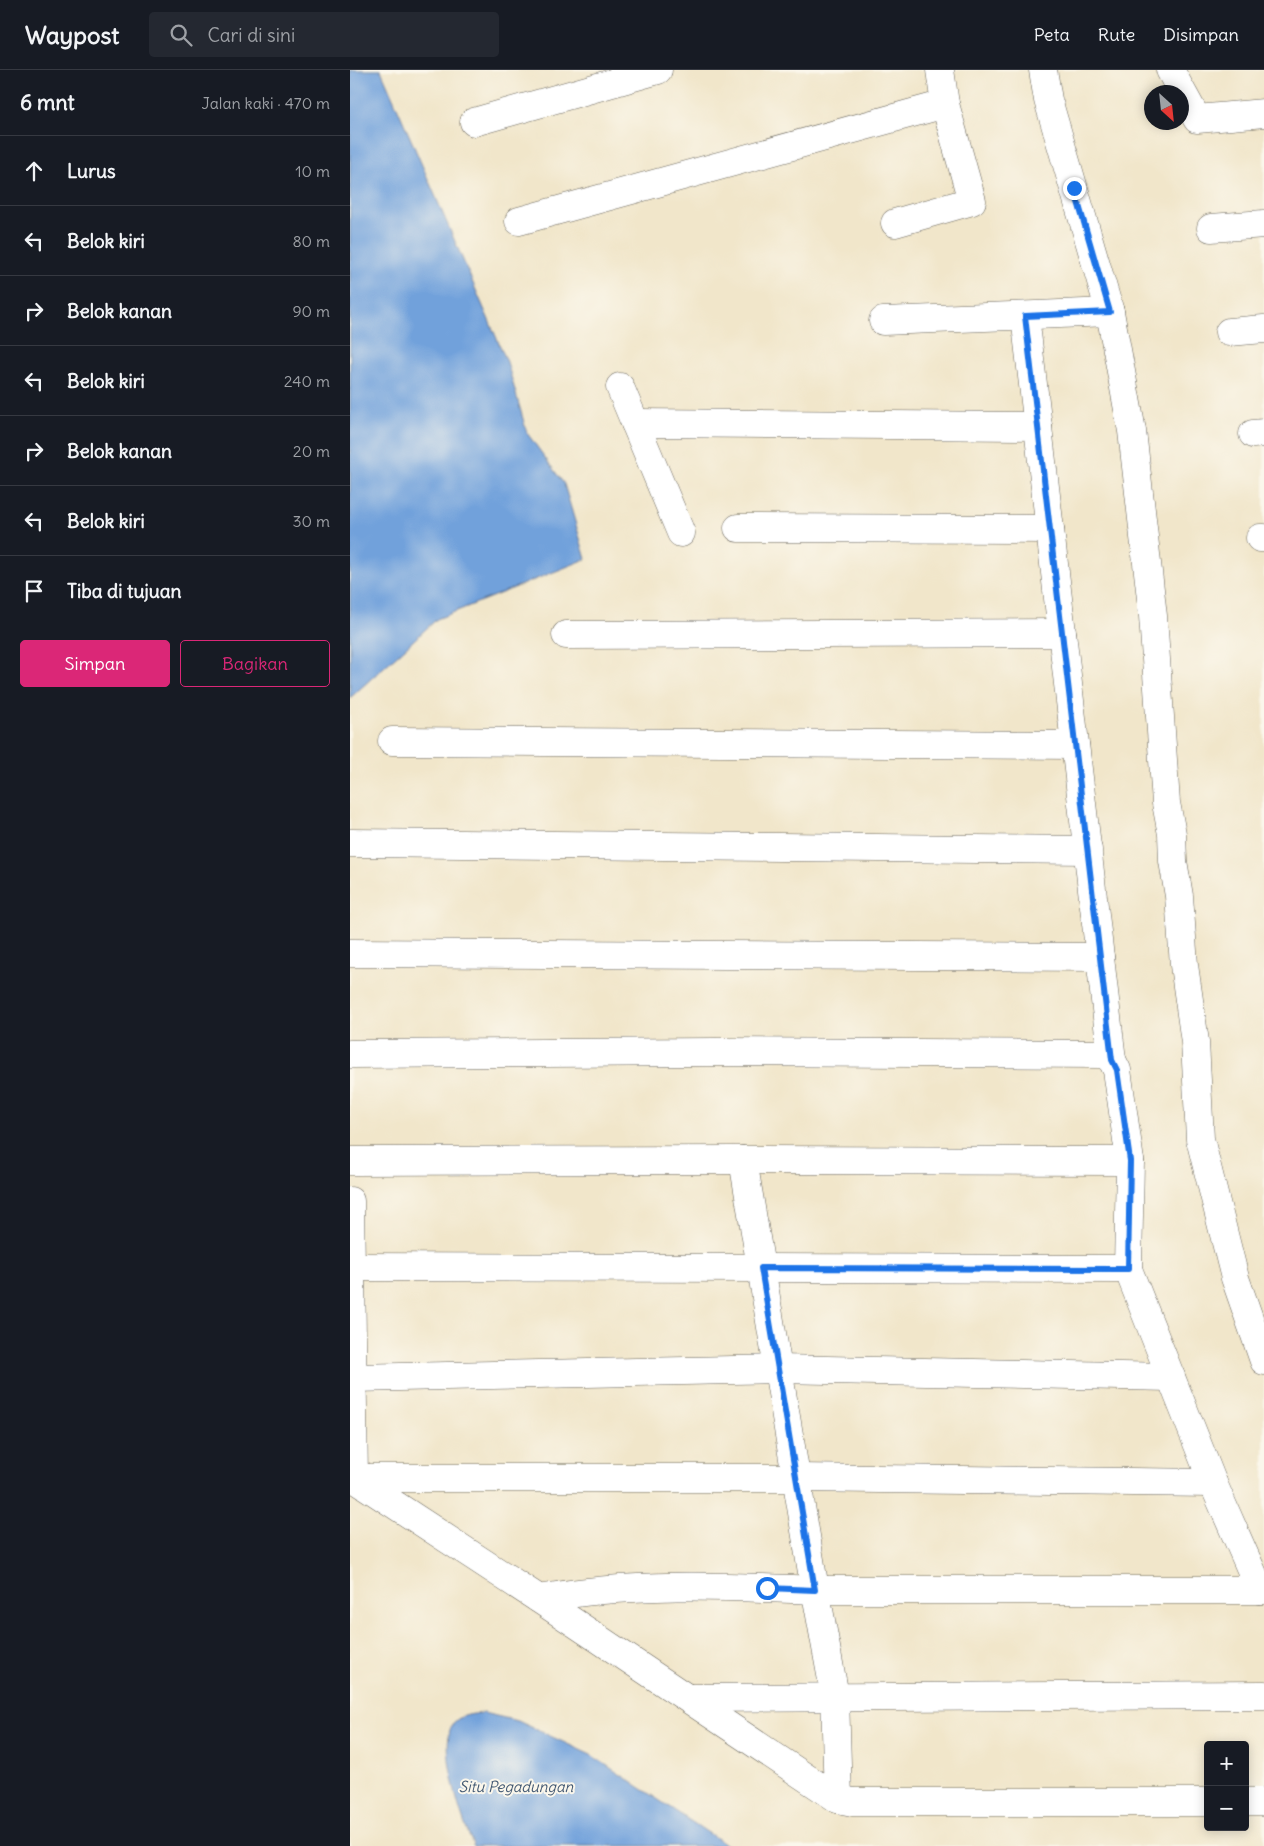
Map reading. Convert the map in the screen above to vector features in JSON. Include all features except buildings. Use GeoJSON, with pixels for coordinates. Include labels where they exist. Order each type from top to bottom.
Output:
{"type":"FeatureCollection","features":[{"type":"Feature","properties":{"kind":"street"},"geometry":{"type":"LineString","coordinates":[[474,122],[658,70]]}},
{"type":"Feature","properties":{"kind":"street"},"geometry":{"type":"LineString","coordinates":[[895,223],[972,201],[945,104],[940,70]]}},
{"type":"Feature","properties":{"kind":"street"},"geometry":{"type":"LineString","coordinates":[[1043,70],[1048,100],[1110,312],[1132,431],[1153,616],[1166,803],[1172,834],[1184,965],[1195,1042],[1200,1139],[1235,1278],[1264,1361]]}},
{"type":"Feature","properties":{"kind":"street"},"geometry":{"type":"LineString","coordinates":[[1170,70],[1197,119],[1264,113]]}},
{"type":"Feature","properties":{"kind":"street"},"geometry":{"type":"LineString","coordinates":[[519,221],[945,104]]}},
{"type":"Feature","properties":{"kind":"street"},"geometry":{"type":"LineString","coordinates":[[1211,228],[1264,224]]}},
{"type":"Feature","properties":{"kind":"street"},"geometry":{"type":"LineString","coordinates":[[884,321],[1110,312]]}},
{"type":"Feature","properties":{"kind":"street"},"geometry":{"type":"LineString","coordinates":[[539,1599],[574,1592],[650,1588],[1262,1590],[1213,1483],[1128,1269],[1130,1161],[1117,1070],[1112,1060],[1025,316]]}},
{"type":"Feature","properties":{"kind":"street"},"geometry":{"type":"LineString","coordinates":[[1229,332],[1264,329]]}},
{"type":"Feature","properties":{"kind":"street"},"geometry":{"type":"LineString","coordinates":[[620,387],[681,533]]}},
{"type":"Feature","properties":{"kind":"street"},"geometry":{"type":"LineString","coordinates":[[634,423],[1038,426]]}},
{"type":"Feature","properties":{"kind":"street"},"geometry":{"type":"LineString","coordinates":[[738,528],[1050,529]]}},
{"type":"Feature","properties":{"kind":"street"},"geometry":{"type":"LineString","coordinates":[[566,635],[1062,633]]}},
{"type":"Feature","properties":{"kind":"street"},"geometry":{"type":"LineString","coordinates":[[392,741],[1075,745]]}},
{"type":"Feature","properties":{"kind":"street"},"geometry":{"type":"LineString","coordinates":[[350,843],[1088,850]]}},
{"type":"Feature","properties":{"kind":"street"},"geometry":{"type":"LineString","coordinates":[[350,953],[1100,957]]}},
{"type":"Feature","properties":{"kind":"street"},"geometry":{"type":"LineString","coordinates":[[350,1054],[736,1052],[1104,1054],[1112,1060]]}},
{"type":"Feature","properties":{"kind":"street"},"geometry":{"type":"LineString","coordinates":[[743,1160],[815,1590],[835,1696],[838,1798]]}},
{"type":"Feature","properties":{"kind":"street"},"geometry":{"type":"LineString","coordinates":[[350,1161],[1130,1161]]}},
{"type":"Feature","properties":{"kind":"street"},"geometry":{"type":"LineString","coordinates":[[350,1201],[354,1478]]}},
{"type":"Feature","properties":{"kind":"street"},"geometry":{"type":"LineString","coordinates":[[351,1267],[1128,1269]]}},
{"type":"Feature","properties":{"kind":"street"},"geometry":{"type":"LineString","coordinates":[[354,1378],[778,1369],[1171,1377]]}},
{"type":"Feature","properties":{"kind":"street"},"geometry":{"type":"LineString","coordinates":[[354,1478],[796,1478],[1213,1483]]}},
{"type":"Feature","properties":{"kind":"street"},"geometry":{"type":"LineString","coordinates":[[354,1478],[838,1798],[853,1802],[1204,1802]]}},
{"type":"Feature","properties":{"kind":"street"},"geometry":{"type":"LineString","coordinates":[[689,1698],[1264,1695]]}},
{"type":"Feature","properties":{"kind":"street"},"geometry":{"type":"LineString","coordinates":[[1249,1802],[1264,1802]]}},
{"type":"Feature","properties":{"kind":"water"},"geometry":{"type":"Polygon","coordinates":[[[350,70],[381,70],[507,362],[527,433],[564,484],[586,559],[437,619],[350,698],[350,70]]]}},
{"type":"Feature","properties":{"kind":"water","name":"Situ Pegadungan"},"geometry":{"type":"Polygon","coordinates":[[[483,1713],[518,1721],[591,1755],[728,1846],[474,1846],[458,1804],[450,1768],[449,1736],[452,1725],[458,1719],[483,1713]]]}},
{"type":"Feature","properties":{"kind":"route"},"geometry":{"type":"LineString","coordinates":[[767,1588],[815,1590],[761,1268],[1128,1269],[1130,1161],[1117,1070],[1112,1060],[1025,316],[1110,312],[1074,188]]}}]}
